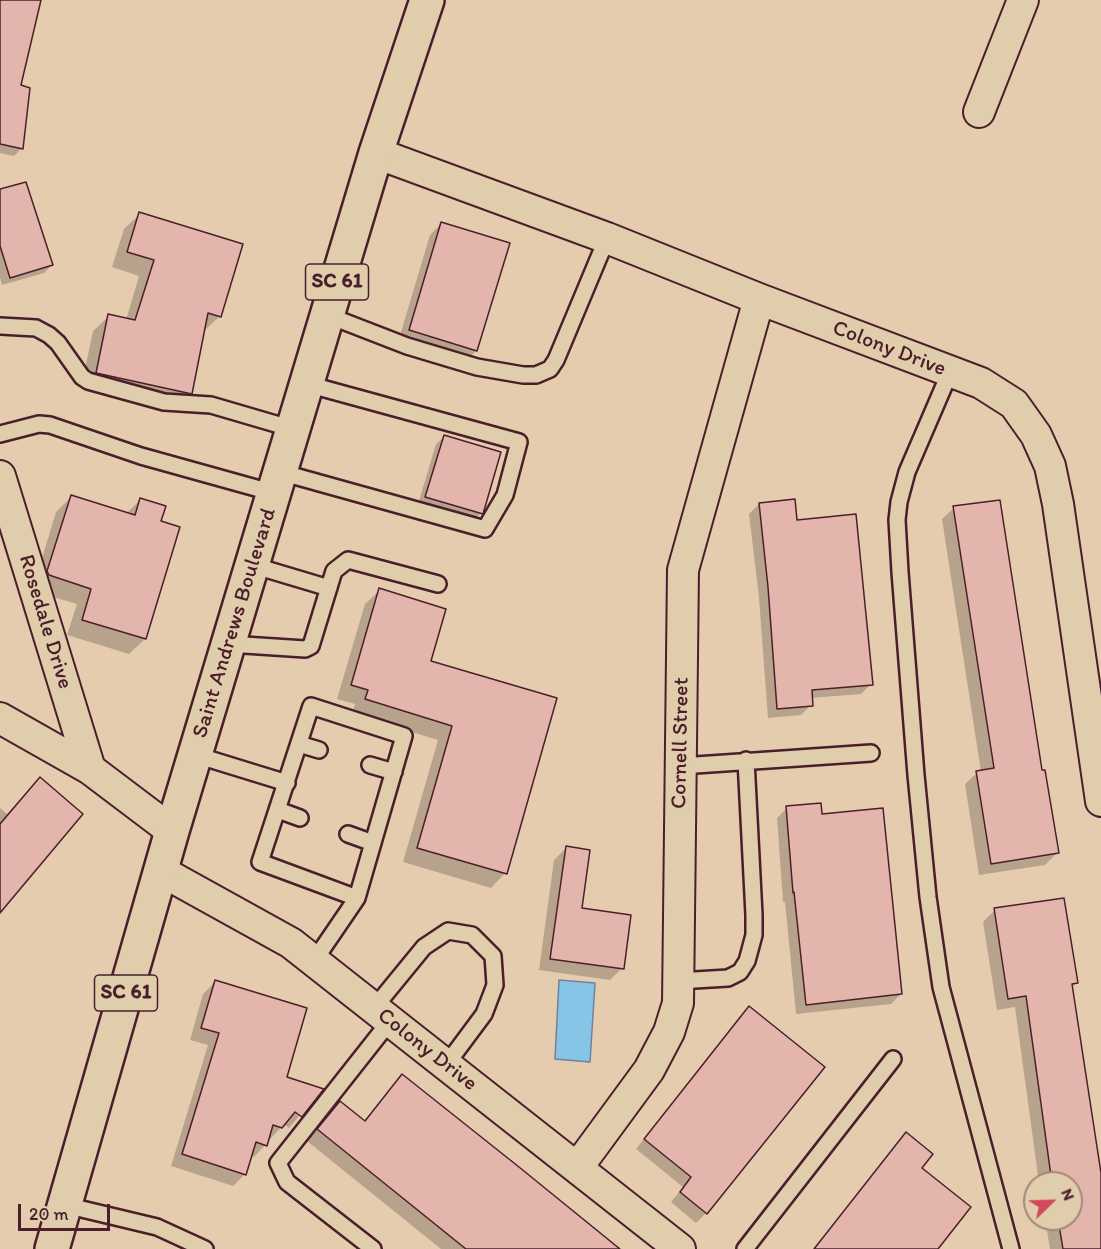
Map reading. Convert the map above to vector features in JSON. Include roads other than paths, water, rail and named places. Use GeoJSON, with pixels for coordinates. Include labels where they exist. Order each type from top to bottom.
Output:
{"type":"FeatureCollection","features":[{"type":"Feature","properties":{"kind":"main road","name":"Saint Andrews Boulevard"},"geometry":{"type":"LineString","coordinates":[[52,1249],[172,831],[376,153],[427,0]]}},
{"type":"Feature","properties":{"kind":"street"},"geometry":{"type":"LineString","coordinates":[[979,112],[1023,0]]}},
{"type":"Feature","properties":{"kind":"street","name":"Colony Drive"},"geometry":{"type":"LineString","coordinates":[[376,153],[607,238],[759,299],[981,383],[1014,404],[1036,435],[1050,466],[1058,504],[1101,801]]}},
{"type":"Feature","properties":{"kind":"street","name":"Cornell Street"},"geometry":{"type":"LineString","coordinates":[[577,1168],[649,1070],[672,1022],[678,1003],[683,570],[759,299]]}},
{"type":"Feature","properties":{"kind":"street","name":"Rosedale Drive"},"geometry":{"type":"LineString","coordinates":[[0,476],[90,769]]}},
{"type":"Feature","properties":{"kind":"street"},"geometry":{"type":"LineString","coordinates":[[0,718],[90,769],[172,831]]}},
{"type":"Feature","properties":{"kind":"street","name":"Colony Drive"},"geometry":{"type":"LineString","coordinates":[[161,871],[291,943],[680,1249]]}},
{"type":"Feature","properties":{"kind":"lane"},"geometry":{"type":"LineString","coordinates":[[327,315],[407,346],[477,367],[536,375],[549,369],[556,360],[607,238]]}},
{"type":"Feature","properties":{"kind":"lane"},"geometry":{"type":"LineString","coordinates":[[0,326],[36,328],[49,334],[58,343],[82,378],[88,381],[164,402],[211,405],[293,429]]}},
{"type":"Feature","properties":{"kind":"lane"},"geometry":{"type":"LineString","coordinates":[[950,372],[907,472],[899,502],[897,520],[900,572],[917,786],[928,897],[941,987],[1011,1249]]}},
{"type":"Feature","properties":{"kind":"lane"},"geometry":{"type":"LineString","coordinates":[[0,434],[39,424],[50,425],[141,456],[277,483],[485,529],[505,495],[519,442],[307,384]]}},
{"type":"Feature","properties":{"kind":"lane"},"geometry":{"type":"LineString","coordinates":[[229,644],[304,649],[311,646],[333,571],[348,560],[438,584]]}},
{"type":"Feature","properties":{"kind":"lane"},"geometry":{"type":"LineString","coordinates":[[252,566],[329,588]]}},
{"type":"Feature","properties":{"kind":"lane"},"geometry":{"type":"LineString","coordinates":[[314,961],[357,898],[404,736],[311,706],[260,862],[357,898]]}},
{"type":"Feature","properties":{"kind":"lane"},"geometry":{"type":"LineString","coordinates":[[299,744],[319,750]]}},
{"type":"Feature","properties":{"kind":"lane"},"geometry":{"type":"LineString","coordinates":[[681,766],[871,753]]}},
{"type":"Feature","properties":{"kind":"lane"},"geometry":{"type":"LineString","coordinates":[[196,755],[287,783]]}},
{"type":"Feature","properties":{"kind":"lane"},"geometry":{"type":"LineString","coordinates":[[678,981],[728,978],[740,972],[747,961],[754,935],[754,915],[746,760]]}},
{"type":"Feature","properties":{"kind":"lane"},"geometry":{"type":"LineString","coordinates":[[370,765],[394,772]]}},
{"type":"Feature","properties":{"kind":"lane"},"geometry":{"type":"LineString","coordinates":[[278,810],[300,818]]}},
{"type":"Feature","properties":{"kind":"lane"},"geometry":{"type":"LineString","coordinates":[[348,834],[373,843]]}},
{"type":"Feature","properties":{"kind":"lane"},"geometry":{"type":"LineString","coordinates":[[373,1249],[286,1182],[278,1163],[382,1015],[424,947],[448,931],[471,935],[493,956],[495,985],[484,1014],[446,1065]]}},
{"type":"Feature","properties":{"kind":"lane"},"geometry":{"type":"LineString","coordinates":[[745,1249],[893,1059]]}},
{"type":"Feature","properties":{"kind":"lane"},"geometry":{"type":"LineString","coordinates":[[65,1204],[157,1227],[205,1249]]}},
{"type":"Feature","properties":{"kind":"water"},"geometry":{"type":"Polygon","coordinates":[[[559,980],[595,983],[590,1062],[555,1059],[559,980]]]}}]}
